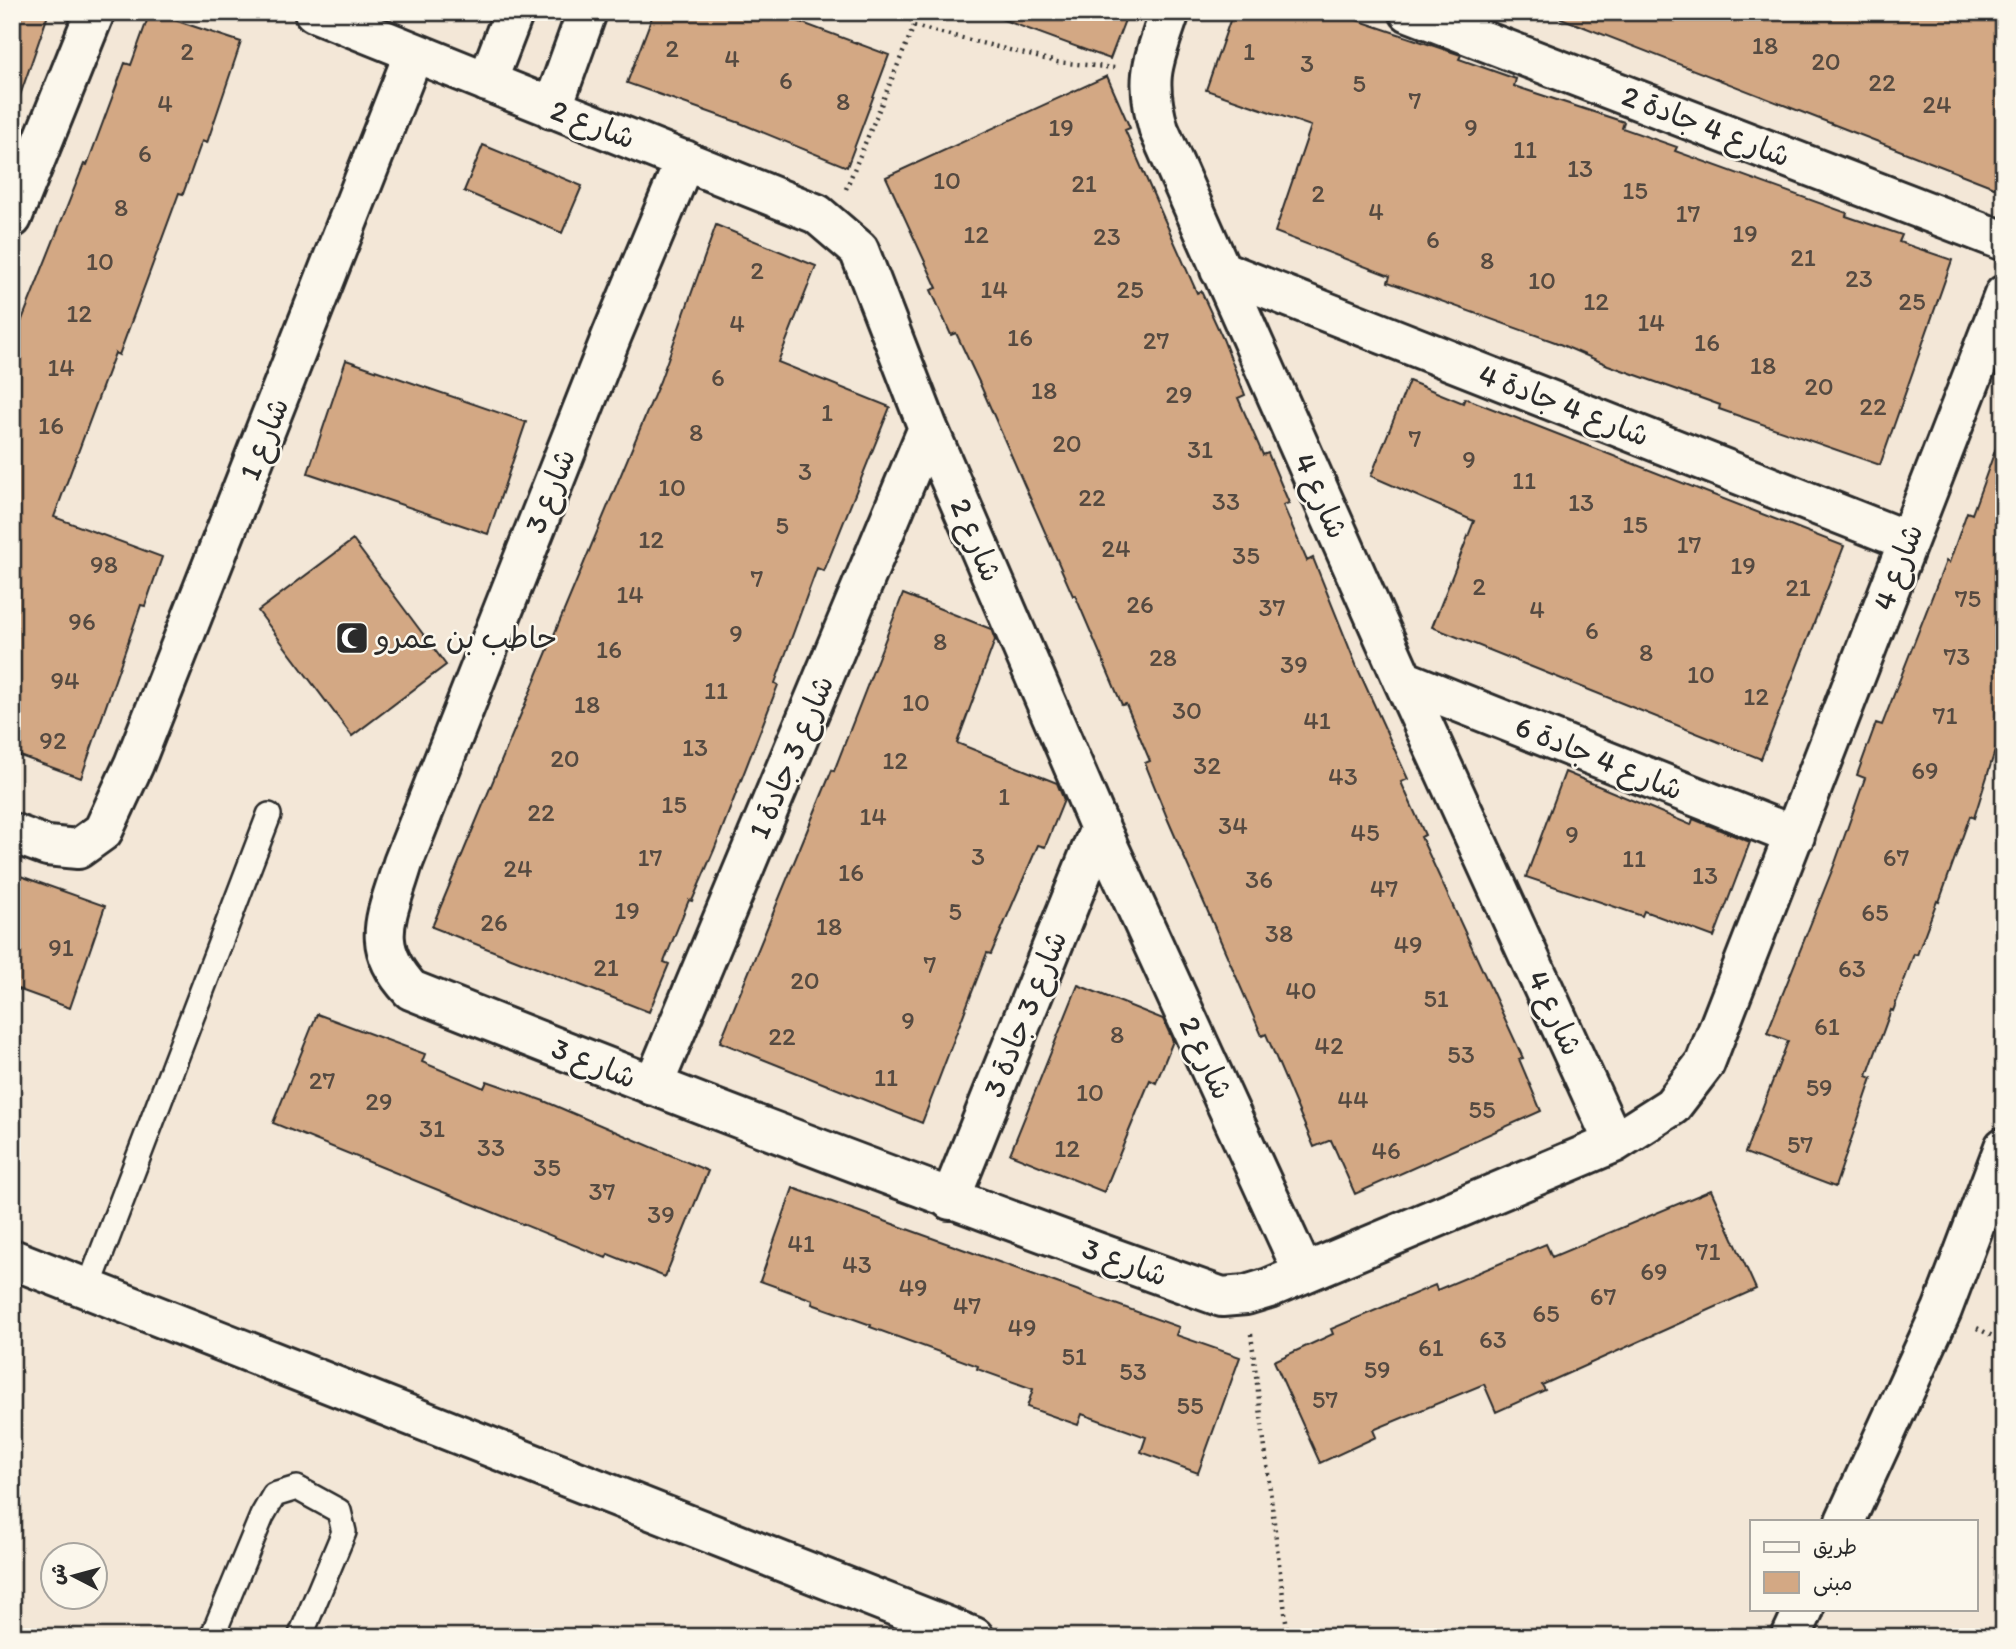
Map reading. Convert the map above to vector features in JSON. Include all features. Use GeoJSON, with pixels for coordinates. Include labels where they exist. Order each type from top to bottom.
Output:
{"type":"FeatureCollection","features":[{"type":"Feature","properties":{"kind":"street"},"geometry":{"type":"LineString","coordinates":[[12,218],[94,12]]}},
{"type":"Feature","properties":{"kind":"street"},"geometry":{"type":"LineString","coordinates":[[314,12],[414,53]]}},
{"type":"Feature","properties":{"kind":"street"},"geometry":{"type":"LineString","coordinates":[[487,82],[514,12]]}},
{"type":"Feature","properties":{"kind":"street"},"geometry":{"type":"LineString","coordinates":[[552,109],[587,12]]}},
{"type":"Feature","properties":{"kind":"street","name":"شارع 4"},"geometry":{"type":"LineString","coordinates":[[1170,12],[1150,71],[1150,101],[1159,130],[1403,680],[1614,1143],[1672,1106],[1705,1063],[2004,295]]}},
{"type":"Feature","properties":{"kind":"street","name":"شارع 4 جادة 2"},"geometry":{"type":"LineString","coordinates":[[1409,12],[2004,241]]}},
{"type":"Feature","properties":{"kind":"street","name":"شارع 2"},"geometry":{"type":"LineString","coordinates":[[414,53],[817,214],[859,250],[928,428],[1100,828],[1303,1272]]}},
{"type":"Feature","properties":{"kind":"street","name":"شارع 1"},"geometry":{"type":"LineString","coordinates":[[12,833],[47,846],[78,849],[103,831],[134,764],[414,53]]}},
{"type":"Feature","properties":{"kind":"street","name":"شارع 3"},"geometry":{"type":"LineString","coordinates":[[685,160],[607,348],[403,863],[386,921],[384,946],[393,970],[411,990],[653,1087],[950,1200],[1222,1297],[1246,1295],[1614,1143]]}},
{"type":"Feature","properties":{"kind":"street","name":"شارع 4 جادة 4"},"geometry":{"type":"LineString","coordinates":[[1220,270],[1908,541]]}},
{"type":"Feature","properties":{"kind":"street","name":"شارع 3 جادة 1"},"geometry":{"type":"LineString","coordinates":[[653,1087],[928,428]]}},
{"type":"Feature","properties":{"kind":"street","name":"شارع 4 جادة 6"},"geometry":{"type":"LineString","coordinates":[[1403,680],[1795,836]]}},
{"type":"Feature","properties":{"kind":"street","name":"شارع 3 جادة 3"},"geometry":{"type":"LineString","coordinates":[[950,1200],[1100,828]]}},
{"type":"Feature","properties":{"kind":"street"},"geometry":{"type":"LineString","coordinates":[[1845,1520],[1942,1310],[2004,1147]]}},
{"type":"Feature","properties":{"kind":"street"},"geometry":{"type":"LineString","coordinates":[[12,1259],[974,1637]]}},
{"type":"Feature","properties":{"kind":"street"},"geometry":{"type":"LineString","coordinates":[[1791,1637],[1804,1610]]}},
{"type":"Feature","properties":{"kind":"lane"},"geometry":{"type":"LineString","coordinates":[[88,1289],[269,815]]}},
{"type":"Feature","properties":{"kind":"lane"},"geometry":{"type":"LineString","coordinates":[[212,1637],[274,1495],[297,1488],[339,1511],[344,1532],[300,1637]]}},
{"type":"Feature","properties":{"kind":"path"},"geometry":{"type":"LineString","coordinates":[[831,225],[914,26],[908,12]]}},
{"type":"Feature","properties":{"kind":"path"},"geometry":{"type":"LineString","coordinates":[[914,26],[1057,62],[1150,71]]}},
{"type":"Feature","properties":{"kind":"path"},"geometry":{"type":"LineString","coordinates":[[1246,1295],[1288,1637]]}},
{"type":"Feature","properties":{"kind":"building"},"geometry":{"type":"Polygon","coordinates":[[[12,12],[49,12],[17,104],[12,103],[12,12]]]}},
{"type":"Feature","properties":{"kind":"building"},"geometry":{"type":"Polygon","coordinates":[[[150,12],[241,42],[207,143],[202,141],[183,194],[179,193],[119,355],[115,353],[54,517],[162,557],[145,606],[141,605],[81,778],[12,753],[12,345],[84,164],[87,165],[125,63],[131,65],[150,12]]]}},
{"type":"Feature","properties":{"kind":"building"},"geometry":{"type":"Polygon","coordinates":[[[654,12],[773,12],[889,55],[847,167],[740,123],[627,83],[654,12]]]}},
{"type":"Feature","properties":{"kind":"building"},"geometry":{"type":"Polygon","coordinates":[[[994,12],[1128,12],[1110,59],[993,16],[994,12]]]}},
{"type":"Feature","properties":{"kind":"building"},"geometry":{"type":"Polygon","coordinates":[[[1233,12],[1333,12],[1461,55],[1459,59],[1516,79],[1514,86],[1624,122],[1622,128],[1677,147],[1675,151],[1847,213],[1846,216],[1902,235],[1899,242],[1952,260],[1880,465],[1719,409],[1720,405],[1388,282],[1390,276],[1275,232],[1311,126],[1206,90],[1233,12]]]}},
{"type":"Feature","properties":{"kind":"building"},"geometry":{"type":"Polygon","coordinates":[[[1554,12],[2004,12],[2004,191],[1553,15],[1554,12]]]}},
{"type":"Feature","properties":{"kind":"building"},"geometry":{"type":"Polygon","coordinates":[[[1107,76],[1130,128],[1125,130],[1150,187],[1197,293],[1201,291],[1223,339],[1245,395],[1238,398],[1263,455],[1268,453],[1289,503],[1283,505],[1307,561],[1313,558],[1357,667],[1408,779],[1401,782],[1425,835],[1421,837],[1523,1058],[1519,1059],[1541,1111],[1355,1194],[1331,1140],[1314,1147],[1266,1034],[1262,1036],[1168,820],[1145,763],[1150,761],[1126,704],[1122,705],[956,333],[951,335],[931,290],[937,288],[886,177],[1107,76]]]}},
{"type":"Feature","properties":{"kind":"building"},"geometry":{"type":"Polygon","coordinates":[[[483,145],[582,186],[562,233],[464,191],[483,145]]]}},
{"type":"Feature","properties":{"kind":"building"},"geometry":{"type":"Polygon","coordinates":[[[716,225],[816,266],[778,362],[890,407],[824,571],[817,568],[775,683],[778,685],[714,850],[692,901],[689,900],[664,962],[669,964],[649,1012],[432,927],[660,381],[716,225]]]}},
{"type":"Feature","properties":{"kind":"building"},"geometry":{"type":"Polygon","coordinates":[[[346,360],[526,422],[488,534],[308,473],[346,360]]]}},
{"type":"Feature","properties":{"kind":"building"},"geometry":{"type":"Polygon","coordinates":[[[1409,381],[1463,403],[1465,398],[1844,546],[1761,759],[1432,627],[1474,521],[1371,476],[1409,381]]]}},
{"type":"Feature","properties":{"kind":"building"},"geometry":{"type":"Polygon","coordinates":[[[2000,437],[2004,438],[2004,722],[1974,818],[1970,816],[1939,902],[1937,901],[1917,955],[1914,954],[1867,1076],[1872,1078],[1835,1187],[1745,1153],[1788,1041],[1767,1033],[1835,863],[1865,778],[1857,775],[1876,723],[1882,725],[1946,561],[1949,563],[1967,512],[1972,514],[2000,437]]]}},
{"type":"Feature","properties":{"kind":"building","name":"حاطب بن عمرو"},"geometry":{"type":"Polygon","coordinates":[[[353,540],[446,665],[352,736],[258,611],[353,540]]]}},
{"type":"Feature","properties":{"kind":"building"},"geometry":{"type":"Polygon","coordinates":[[[903,594],[991,629],[995,640],[957,743],[1057,783],[1064,800],[1045,847],[1038,845],[991,954],[987,953],[922,1123],[720,1042],[832,770],[834,771],[903,594]]]}},
{"type":"Feature","properties":{"kind":"building"},"geometry":{"type":"Polygon","coordinates":[[[1565,772],[1691,825],[1693,819],[1750,842],[1714,937],[1644,911],[1642,916],[1526,877],[1565,772]]]}},
{"type":"Feature","properties":{"kind":"building"},"geometry":{"type":"Polygon","coordinates":[[[12,873],[105,906],[70,1008],[12,987],[12,873]]]}},
{"type":"Feature","properties":{"kind":"building"},"geometry":{"type":"Polygon","coordinates":[[[1078,985],[1163,1019],[1173,1041],[1156,1083],[1150,1080],[1104,1192],[1010,1154],[1078,985]]]}},
{"type":"Feature","properties":{"kind":"building"},"geometry":{"type":"Polygon","coordinates":[[[317,1014],[425,1054],[422,1062],[484,1088],[487,1081],[544,1101],[708,1171],[665,1277],[608,1254],[606,1258],[273,1123],[317,1014]]]}},
{"type":"Feature","properties":{"kind":"building"},"geometry":{"type":"Polygon","coordinates":[[[793,1188],[1179,1327],[1176,1335],[1240,1357],[1198,1473],[1141,1452],[1146,1437],[1082,1414],[1078,1425],[1027,1407],[1033,1389],[870,1327],[871,1325],[812,1304],[813,1300],[760,1281],[793,1188]]]}},
{"type":"Feature","properties":{"kind":"building"},"geometry":{"type":"Polygon","coordinates":[[[1711,1190],[1756,1289],[1542,1385],[1545,1390],[1496,1412],[1484,1384],[1373,1430],[1376,1437],[1320,1463],[1274,1361],[1333,1334],[1331,1329],[1435,1285],[1437,1290],[1546,1244],[1552,1257],[1711,1190]]]}},
{"type":"Feature","properties":{"kind":"place","name":"حاطب بن عمرو"},"geometry":{"type":"Point","coordinates":[352,638]}}]}
